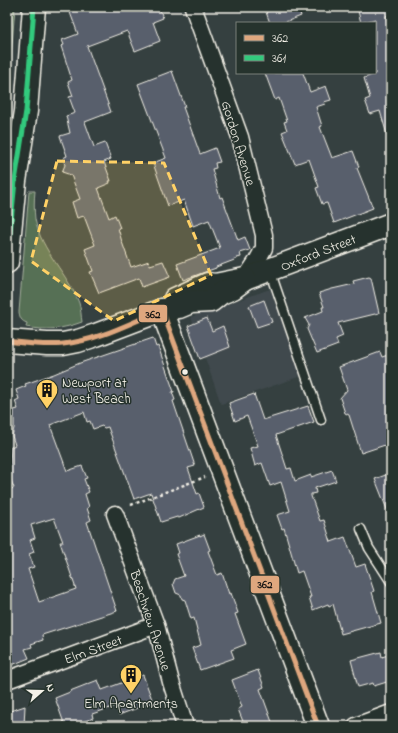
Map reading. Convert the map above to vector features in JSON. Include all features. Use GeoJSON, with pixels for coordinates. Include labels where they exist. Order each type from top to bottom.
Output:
{"type":"FeatureCollection","features":[{"type":"Feature","properties":{"kind":"street"},"geometry":{"type":"LineString","coordinates":[[7,262],[15,181],[26,111],[34,7]]}},
{"type":"Feature","properties":{"kind":"street","name":"Gordon Avenue"},"geometry":{"type":"LineString","coordinates":[[193,7],[240,137],[264,235],[264,248],[258,261],[245,279]]}},
{"type":"Feature","properties":{"kind":"street","name":"Oxford Street"},"geometry":{"type":"LineString","coordinates":[[7,341],[63,344],[96,335],[162,310],[179,307],[191,302],[212,301],[245,279],[391,224]]}},
{"type":"Feature","properties":{"kind":"street"},"geometry":{"type":"LineString","coordinates":[[162,310],[318,726]]}},
{"type":"Feature","properties":{"kind":"street","name":"Beachview Avenue"},"geometry":{"type":"LineString","coordinates":[[115,514],[156,625],[171,682],[185,726]]}},
{"type":"Feature","properties":{"kind":"street","name":"Elm Street"},"geometry":{"type":"LineString","coordinates":[[7,680],[156,625]]}},
{"type":"Feature","properties":{"kind":"street"},"geometry":{"type":"LineString","coordinates":[[356,726],[391,713]]}},
{"type":"Feature","properties":{"kind":"lane"},"geometry":{"type":"LineString","coordinates":[[270,270],[321,420]]}},
{"type":"Feature","properties":{"kind":"lane"},"geometry":{"type":"LineString","coordinates":[[361,529],[370,548],[391,582]]}},
{"type":"Feature","properties":{"kind":"path"},"geometry":{"type":"LineString","coordinates":[[132,505],[206,477]]}},
{"type":"Feature","properties":{"kind":"highlighted area"},"geometry":{"type":"Polygon","coordinates":[[[57,161],[164,163],[211,275],[114,321],[31,261],[57,161]]]}},
{"type":"Feature","properties":{"kind":"shaded area"},"geometry":{"type":"Polygon","coordinates":[[[270,289],[301,376],[221,404],[191,317],[270,289]]]}},
{"type":"Feature","properties":{"kind":"green space"},"geometry":{"type":"Polygon","coordinates":[[[7,7],[15,7],[7,107],[7,7]]]}},
{"type":"Feature","properties":{"kind":"green space"},"geometry":{"type":"Polygon","coordinates":[[[29,191],[35,191],[35,219],[38,231],[43,242],[74,292],[80,305],[82,322],[61,328],[41,329],[26,327],[27,323],[20,318],[19,312],[29,191]]]}},
{"type":"Feature","properties":{"kind":"building"},"geometry":{"type":"Polygon","coordinates":[[[68,7],[159,7],[163,18],[153,22],[160,41],[135,51],[127,31],[87,46],[111,112],[85,122],[94,147],[105,143],[111,159],[104,162],[111,181],[109,181],[110,183],[98,188],[109,218],[115,215],[120,228],[118,228],[122,242],[131,267],[149,261],[150,265],[163,261],[170,277],[142,287],[139,278],[99,293],[90,272],[93,271],[85,249],[95,245],[84,216],[77,218],[72,202],[80,199],[71,175],[62,172],[65,165],[63,158],[67,156],[60,136],[70,133],[66,116],[75,113],[69,97],[73,96],[68,82],[72,80],[61,46],[64,45],[62,40],[78,34],[68,7]]]}},
{"type":"Feature","properties":{"kind":"building"},"geometry":{"type":"Polygon","coordinates":[[[278,7],[298,7],[301,16],[286,22],[270,22],[266,12],[278,7]]]}},
{"type":"Feature","properties":{"kind":"building"},"geometry":{"type":"Polygon","coordinates":[[[362,7],[391,7],[391,14],[386,16],[388,25],[391,24],[391,138],[388,138],[380,111],[370,114],[365,100],[370,98],[364,78],[376,74],[376,22],[375,19],[361,22],[358,11],[362,7]]]}},
{"type":"Feature","properties":{"kind":"building"},"geometry":{"type":"Polygon","coordinates":[[[172,71],[200,154],[215,148],[220,162],[215,163],[216,168],[212,169],[220,198],[222,197],[238,240],[245,237],[250,250],[240,253],[241,257],[237,259],[183,280],[177,264],[220,248],[209,220],[193,226],[184,200],[168,206],[153,163],[166,158],[138,84],[172,71]]]}},
{"type":"Feature","properties":{"kind":"building"},"geometry":{"type":"Polygon","coordinates":[[[265,74],[303,74],[310,92],[326,86],[331,100],[316,107],[322,126],[320,127],[332,158],[353,151],[359,167],[357,168],[373,208],[334,223],[327,203],[322,204],[316,188],[319,187],[309,159],[295,164],[282,132],[287,130],[284,122],[287,121],[279,98],[275,100],[265,74]]]}},
{"type":"Feature","properties":{"kind":"building"},"geometry":{"type":"Polygon","coordinates":[[[369,277],[371,278],[379,313],[338,323],[343,336],[336,339],[338,345],[317,353],[307,329],[309,325],[305,318],[323,311],[322,307],[324,307],[319,293],[354,284],[353,281],[369,277]]]}},
{"type":"Feature","properties":{"kind":"building"},"geometry":{"type":"Polygon","coordinates":[[[264,300],[272,322],[257,327],[249,306],[264,300]]]}},
{"type":"Feature","properties":{"kind":"building"},"geometry":{"type":"Polygon","coordinates":[[[207,318],[212,331],[223,326],[230,347],[200,359],[188,326],[207,318]]]}},
{"type":"Feature","properties":{"kind":"building"},"geometry":{"type":"Polygon","coordinates":[[[153,338],[156,347],[158,346],[174,392],[172,392],[175,400],[173,401],[195,466],[188,468],[197,494],[199,493],[204,507],[179,518],[177,517],[161,522],[151,493],[134,499],[108,427],[104,428],[102,426],[93,429],[90,421],[87,422],[84,412],[50,425],[67,471],[82,466],[87,478],[84,479],[89,492],[85,494],[91,520],[87,522],[117,611],[42,635],[43,640],[31,644],[32,647],[25,649],[29,658],[7,667],[7,490],[14,488],[8,473],[11,447],[15,445],[12,436],[14,428],[14,410],[18,409],[15,401],[19,399],[16,390],[26,386],[25,384],[153,338]],[[54,518],[31,525],[35,538],[30,540],[34,552],[29,554],[34,567],[28,569],[39,602],[76,589],[60,542],[63,542],[54,518]]]}},
{"type":"Feature","properties":{"kind":"building"},"geometry":{"type":"Polygon","coordinates":[[[380,352],[382,357],[391,354],[391,443],[361,453],[349,415],[345,413],[340,398],[347,390],[339,367],[380,352]]]}},
{"type":"Feature","properties":{"kind":"building"},"geometry":{"type":"Polygon","coordinates":[[[254,394],[263,420],[308,406],[314,422],[276,435],[287,469],[291,468],[295,481],[332,470],[336,481],[315,488],[316,493],[311,494],[311,496],[320,521],[324,520],[331,542],[345,537],[356,567],[365,564],[374,591],[372,592],[381,623],[341,634],[333,604],[329,606],[328,604],[313,610],[309,597],[311,597],[302,571],[297,573],[284,528],[282,529],[277,515],[290,511],[281,482],[270,486],[262,463],[255,466],[250,448],[258,446],[247,416],[235,421],[229,403],[254,394]]]}},
{"type":"Feature","properties":{"kind":"building"},"geometry":{"type":"Polygon","coordinates":[[[391,473],[391,517],[390,517],[375,479],[391,473]]]}},
{"type":"Feature","properties":{"kind":"building"},"geometry":{"type":"Polygon","coordinates":[[[204,534],[210,550],[208,551],[217,575],[222,573],[229,594],[231,593],[238,613],[235,614],[246,644],[231,650],[234,658],[200,670],[192,648],[201,645],[194,618],[191,619],[185,600],[182,599],[181,595],[176,593],[173,584],[175,579],[184,576],[176,554],[179,553],[176,544],[204,534]]]}},
{"type":"Feature","properties":{"kind":"building"},"geometry":{"type":"Polygon","coordinates":[[[381,652],[382,657],[388,655],[391,667],[391,672],[388,673],[390,681],[374,686],[373,683],[358,687],[351,660],[381,652]]]}},
{"type":"Feature","properties":{"kind":"building"},"geometry":{"type":"Polygon","coordinates":[[[258,670],[264,687],[260,689],[272,722],[262,726],[251,726],[250,722],[244,724],[238,709],[242,707],[232,680],[258,670]]]}},
{"type":"Feature","properties":{"kind":"building"},"geometry":{"type":"Polygon","coordinates":[[[143,675],[153,702],[119,715],[116,706],[92,714],[93,718],[78,724],[79,726],[65,726],[55,698],[98,680],[102,690],[143,675]]]}},
{"type":"Feature","properties":{"kind":"building"},"geometry":{"type":"Polygon","coordinates":[[[25,706],[24,726],[7,726],[7,712],[25,706]]]}},
{"type":"Feature","properties":{"kind":"transit line","name":"361"},"geometry":{"type":"LineString","coordinates":[[7,262],[15,181],[26,111],[34,7]]}},
{"type":"Feature","properties":{"kind":"transit line","name":"362"},"geometry":{"type":"LineString","coordinates":[[7,341],[49,345],[76,342],[113,331],[162,310],[318,726]]}},
{"type":"Feature","properties":{"kind":"place","name":"Newport at West Beach"},"geometry":{"type":"Point","coordinates":[47,410]}},
{"type":"Feature","properties":{"kind":"place","name":"Elm Apartments"},"geometry":{"type":"Point","coordinates":[131,694]}}]}
